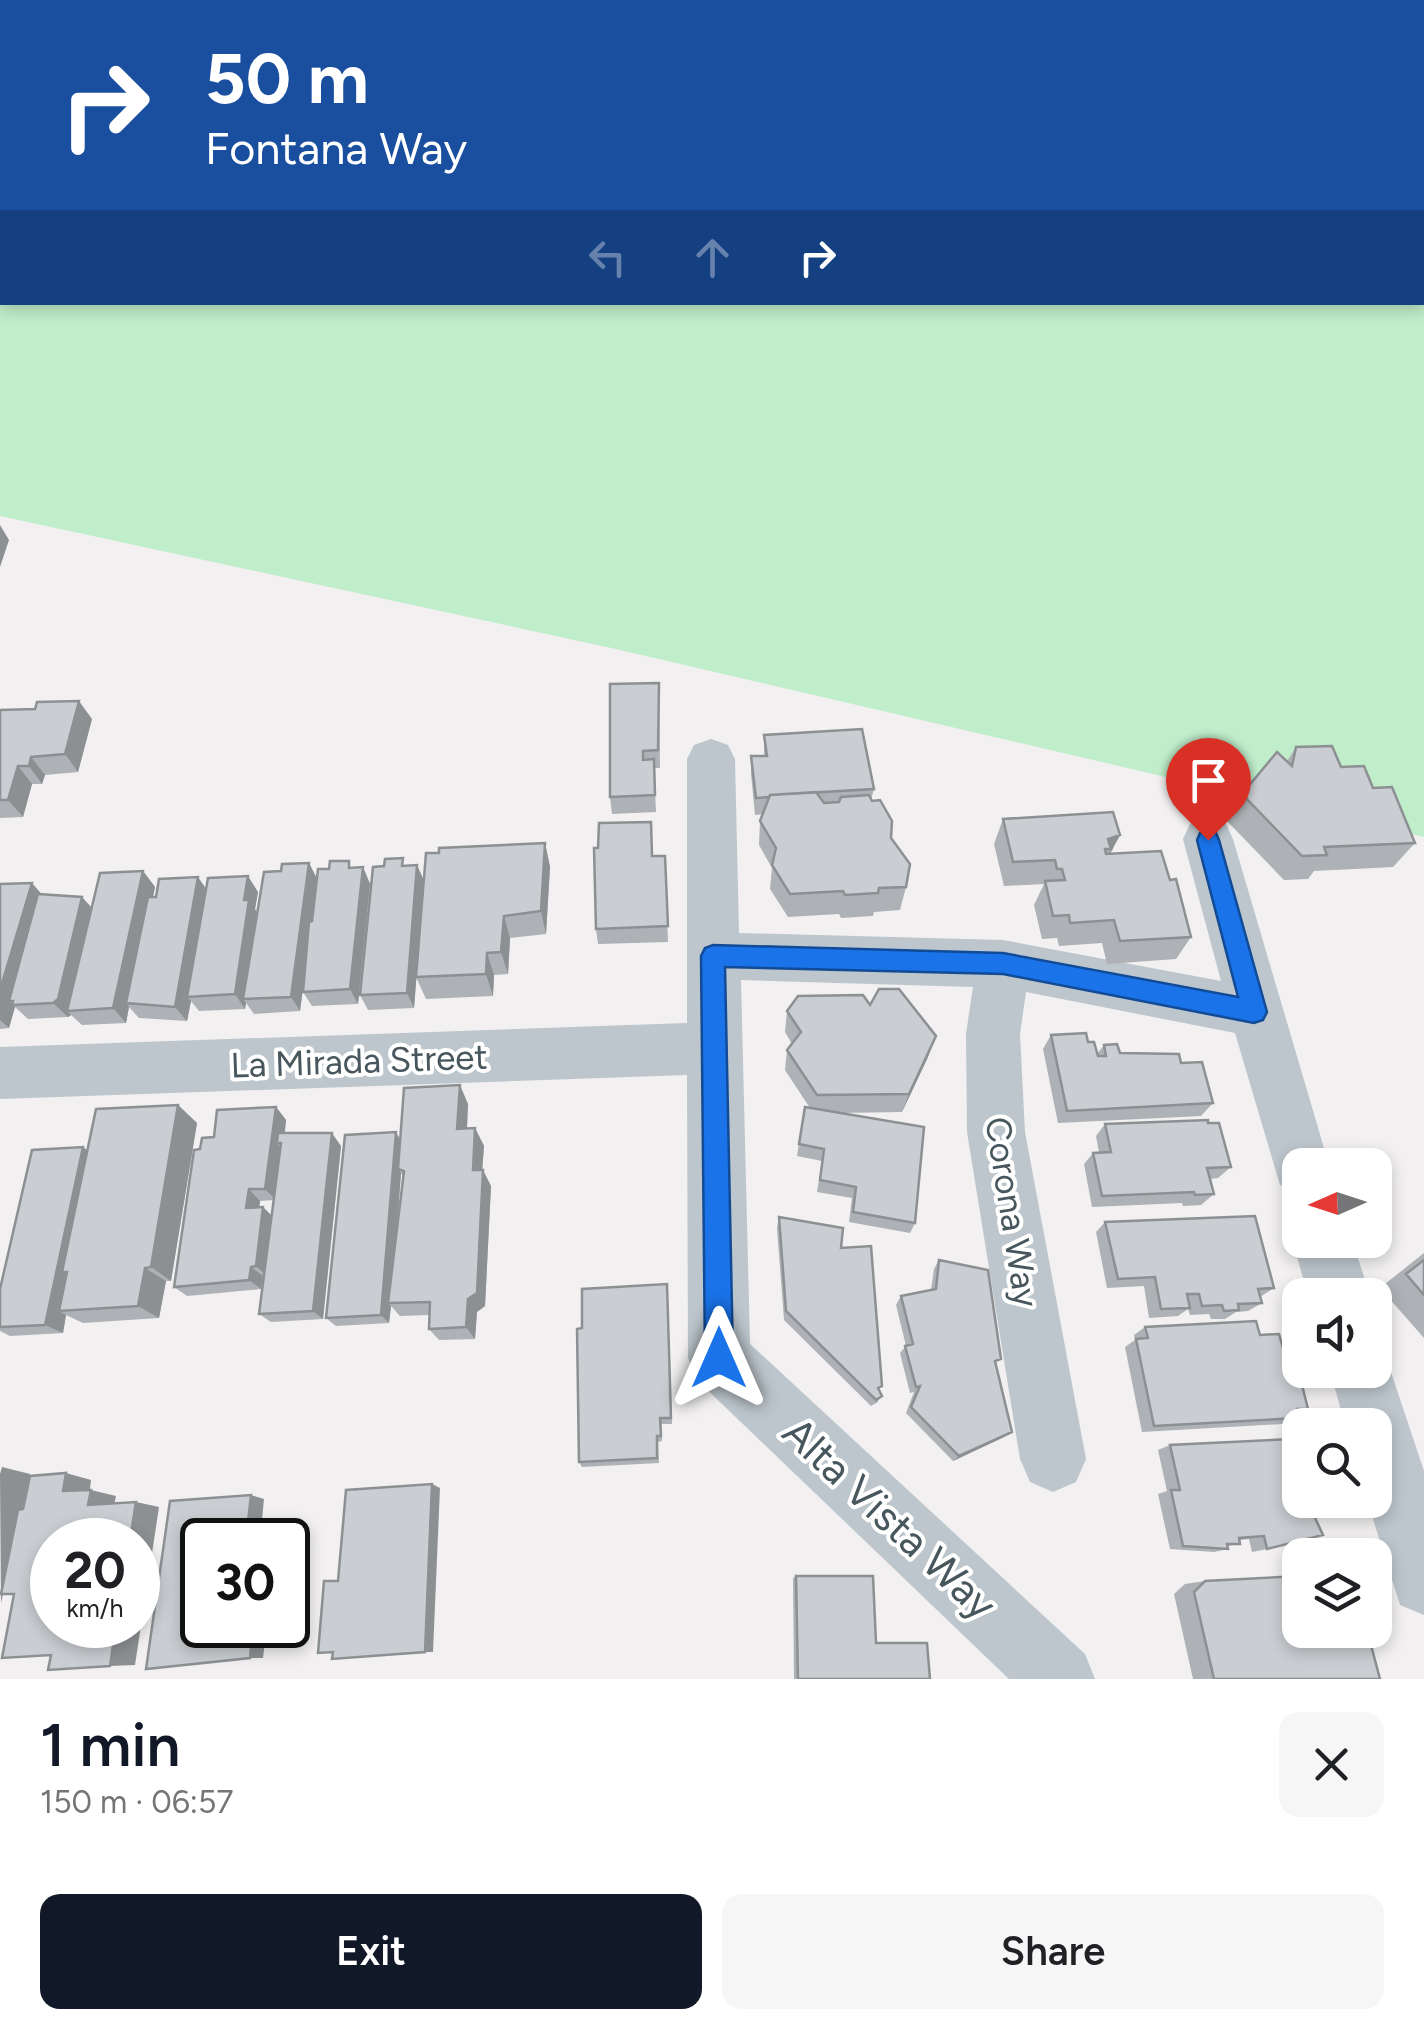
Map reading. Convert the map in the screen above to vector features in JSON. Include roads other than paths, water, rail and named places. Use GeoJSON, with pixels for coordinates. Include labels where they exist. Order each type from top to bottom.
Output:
{"type":"FeatureCollection","features":[{"type":"Feature","properties":{"kind":"street"},"geometry":{"type":"LineString","coordinates":[[711,759],[717,1048]]}},
{"type":"Feature","properties":{"kind":"street"},"geometry":{"type":"LineString","coordinates":[[1208,840],[1295,1148]]}},
{"type":"Feature","properties":{"kind":"street"},"geometry":{"type":"LineString","coordinates":[[713,956],[1003,964],[1254,1012]]}},
{"type":"Feature","properties":{"kind":"street","name":"Corona Way"},"geometry":{"type":"LineString","coordinates":[[1003,964],[992,1034],[996,1132],[1053,1459]]}},
{"type":"Feature","properties":{"kind":"street","name":"La Mirada Street"},"geometry":{"type":"LineString","coordinates":[[0,1073],[717,1048]]}},
{"type":"Feature","properties":{"kind":"street","name":"Alta Vista Way"},"geometry":{"type":"LineString","coordinates":[[717,1048],[719,1358],[1060,1679]]}},
{"type":"Feature","properties":{"kind":"street"},"geometry":{"type":"LineString","coordinates":[[1366,1388],[1424,1581]]}}]}
